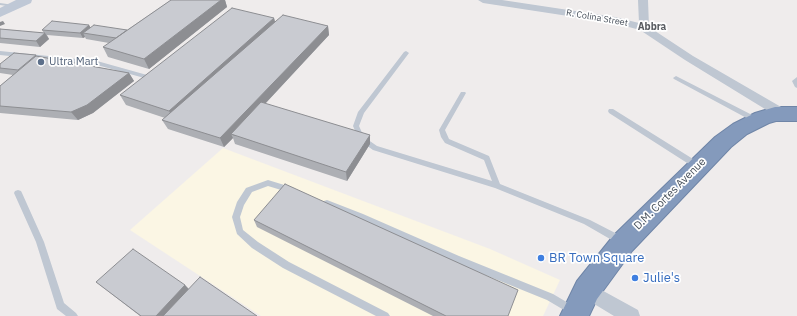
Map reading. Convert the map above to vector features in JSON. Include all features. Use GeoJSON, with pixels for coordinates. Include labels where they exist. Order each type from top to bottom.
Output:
{"type":"FeatureCollection","features":[{"type":"Feature","properties":{"kind":"highway","name":"D.M. Cortes Avenue"},"geometry":{"type":"LineString","coordinates":[[575,314],[588,290],[623,242],[723,142],[740,128],[756,120],[790,114]]}},
{"type":"Feature","properties":{"kind":"street"},"geometry":{"type":"LineString","coordinates":[[0,13],[26,0]]}},
{"type":"Feature","properties":{"kind":"street","name":"R. Colina Street"},"geometry":{"type":"LineString","coordinates":[[483,0],[607,19],[644,28],[658,39],[689,58],[790,114]]}},
{"type":"Feature","properties":{"kind":"street"},"geometry":{"type":"LineString","coordinates":[[643,0],[644,28]]}},
{"type":"Feature","properties":{"kind":"street"},"geometry":{"type":"LineString","coordinates":[[588,290],[632,316]]}},
{"type":"Feature","properties":{"kind":"lane"},"geometry":{"type":"LineString","coordinates":[[0,4],[14,6]]}},
{"type":"Feature","properties":{"kind":"lane"},"geometry":{"type":"LineString","coordinates":[[0,53],[98,63],[148,77],[157,70]]}},
{"type":"Feature","properties":{"kind":"lane"},"geometry":{"type":"LineString","coordinates":[[406,53],[361,112],[356,126],[361,138],[375,148],[497,186],[587,222],[623,242]]}},
{"type":"Feature","properties":{"kind":"lane"},"geometry":{"type":"LineString","coordinates":[[676,78],[756,120]]}},
{"type":"Feature","properties":{"kind":"lane"},"geometry":{"type":"LineString","coordinates":[[797,79],[795,82],[797,86]]}},
{"type":"Feature","properties":{"kind":"lane"},"geometry":{"type":"LineString","coordinates":[[463,93],[442,130],[444,137],[447,141],[487,158],[497,186]]}},
{"type":"Feature","properties":{"kind":"lane"},"geometry":{"type":"LineString","coordinates":[[611,111],[698,166]]}},
{"type":"Feature","properties":{"kind":"lane"},"geometry":{"type":"LineString","coordinates":[[301,194],[285,187],[268,183],[249,190],[240,204],[236,217],[240,232],[255,245],[286,265],[385,316]]}},
{"type":"Feature","properties":{"kind":"lane"},"geometry":{"type":"LineString","coordinates":[[18,193],[40,242],[60,306],[73,316]]}},
{"type":"Feature","properties":{"kind":"lane"},"geometry":{"type":"LineString","coordinates":[[316,199],[360,216],[456,259],[550,297],[575,314]]}},
{"type":"Feature","properties":{"kind":"shaded area"},"geometry":{"type":"Polygon","coordinates":[[[223,148],[490,249],[560,280],[543,316],[261,316],[130,230],[223,148]]]}},
{"type":"Feature","properties":{"kind":"building"},"geometry":{"type":"Polygon","coordinates":[[[171,0],[221,0],[144,59],[103,47],[171,0]]]}},
{"type":"Feature","properties":{"kind":"building"},"geometry":{"type":"Polygon","coordinates":[[[232,8],[274,18],[169,111],[120,95],[232,8]]]}},
{"type":"Feature","properties":{"kind":"building"},"geometry":{"type":"Polygon","coordinates":[[[283,15],[328,26],[220,138],[162,120],[283,15]]]}},
{"type":"Feature","properties":{"kind":"building"},"geometry":{"type":"Polygon","coordinates":[[[52,21],[89,25],[80,33],[42,30],[52,21]]]}},
{"type":"Feature","properties":{"kind":"building"},"geometry":{"type":"Polygon","coordinates":[[[94,25],[127,30],[116,38],[83,33],[94,25]]]}},
{"type":"Feature","properties":{"kind":"building"},"geometry":{"type":"Polygon","coordinates":[[[0,29],[45,33],[36,41],[0,38],[0,29]]]}},
{"type":"Feature","properties":{"kind":"building"},"geometry":{"type":"Polygon","coordinates":[[[14,53],[36,55],[18,70],[0,68],[0,64],[14,53]]]}},
{"type":"Feature","properties":{"kind":"building"},"geometry":{"type":"Polygon","coordinates":[[[36,56],[129,73],[87,105],[71,112],[0,106],[0,86],[36,56]]]}},
{"type":"Feature","properties":{"kind":"building"},"geometry":{"type":"Polygon","coordinates":[[[261,102],[370,135],[346,172],[231,134],[261,102]]]}},
{"type":"Feature","properties":{"kind":"building"},"geometry":{"type":"Polygon","coordinates":[[[285,184],[518,290],[508,316],[446,316],[254,220],[285,184]]]}},
{"type":"Feature","properties":{"kind":"building"},"geometry":{"type":"Polygon","coordinates":[[[133,249],[185,285],[156,316],[141,316],[96,282],[133,249]]]}},
{"type":"Feature","properties":{"kind":"building"},"geometry":{"type":"Polygon","coordinates":[[[200,277],[257,316],[163,316],[200,277]]]}},
{"type":"Feature","properties":{"kind":"place","name":"Ultra Mart"},"geometry":{"type":"Point","coordinates":[41,62]}},
{"type":"Feature","properties":{"kind":"place","name":"BR Town Square"},"geometry":{"type":"Point","coordinates":[541,258]}},
{"type":"Feature","properties":{"kind":"place","name":"Julie's"},"geometry":{"type":"Point","coordinates":[635,278]}},
{"type":"Feature","properties":{"kind":"district","name":"Abbra"},"geometry":{"type":"Point","coordinates":[652,27]}}]}
